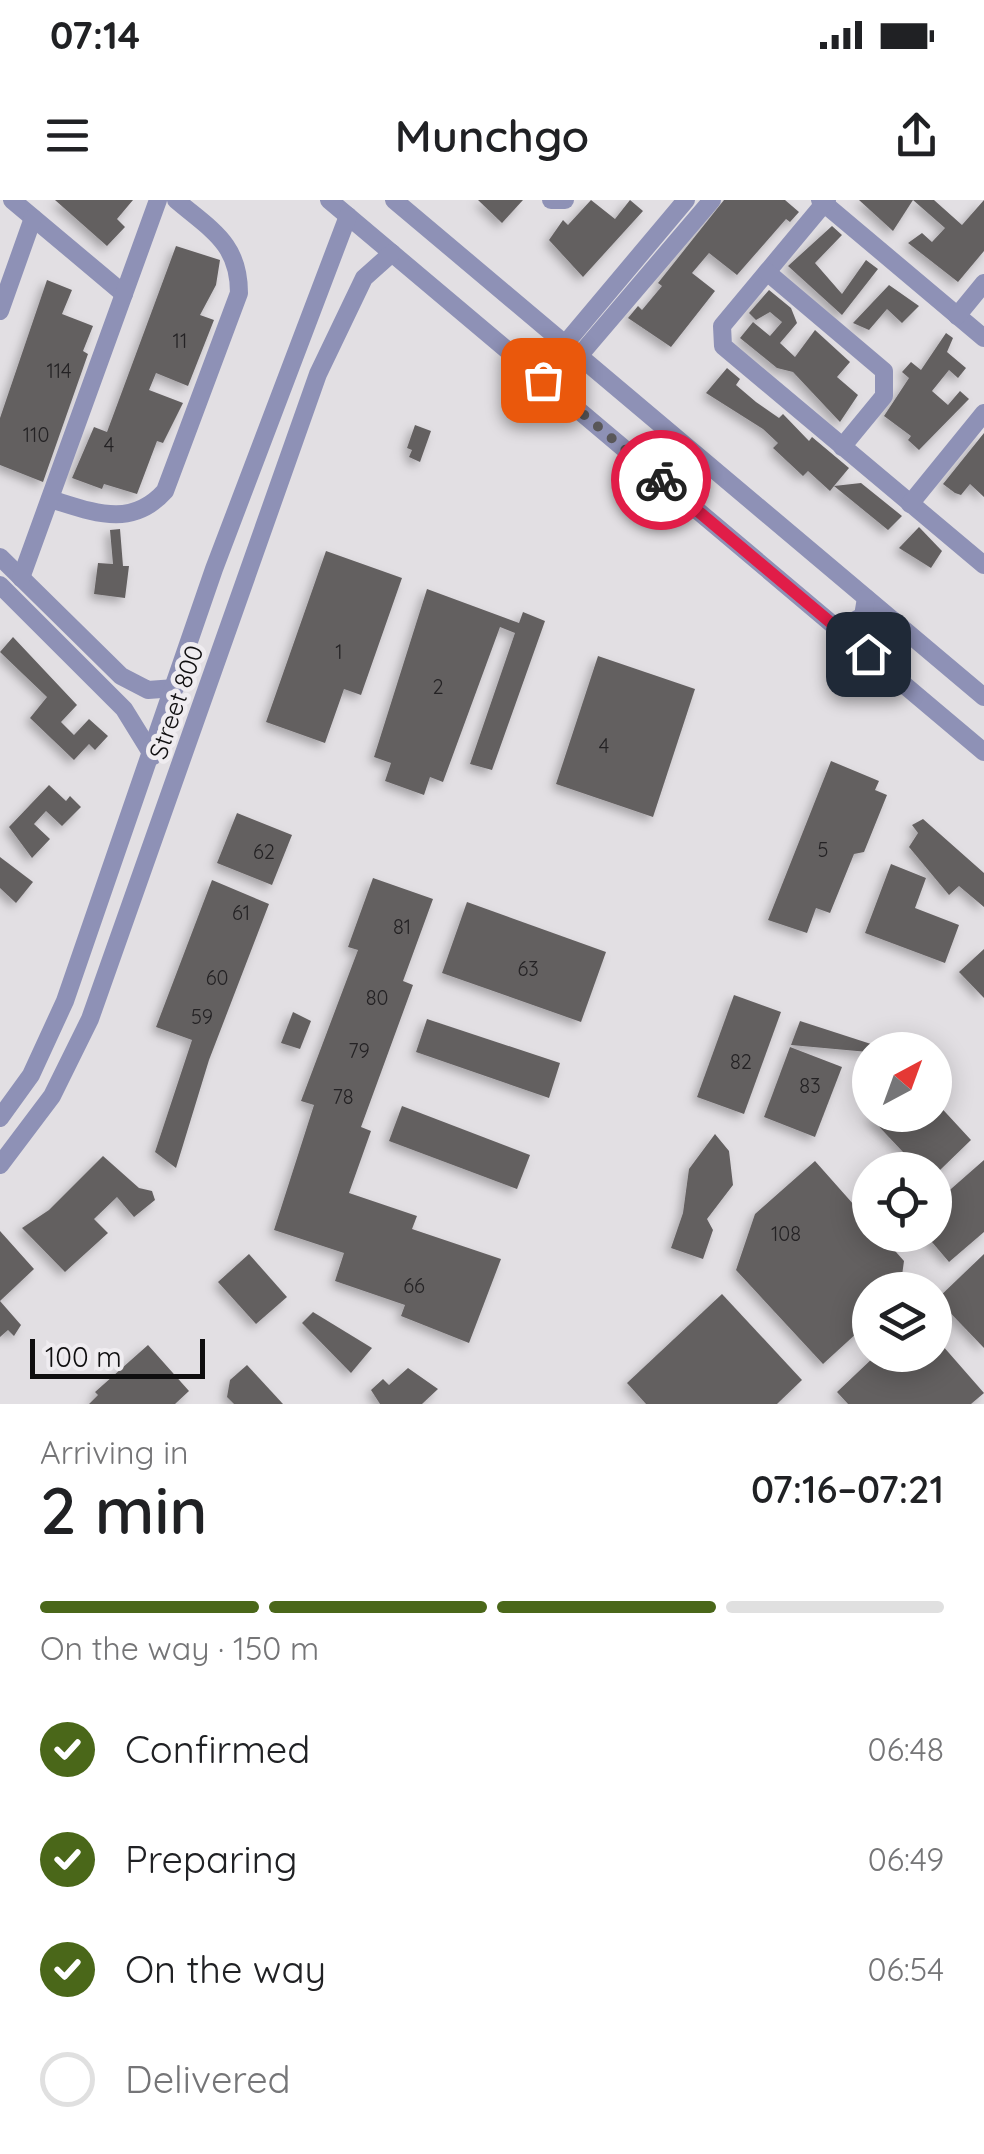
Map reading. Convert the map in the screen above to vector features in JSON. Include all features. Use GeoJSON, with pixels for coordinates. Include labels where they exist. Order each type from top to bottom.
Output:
{"type":"FeatureCollection","features":[{"type":"Feature","properties":{"kind":"street"},"geometry":{"type":"LineString","coordinates":[[12,200],[124,294]]}},
{"type":"Feature","properties":{"kind":"street"},"geometry":{"type":"LineString","coordinates":[[21,578],[158,200]]}},
{"type":"Feature","properties":{"kind":"street"},"geometry":{"type":"LineString","coordinates":[[50,499],[100,514],[136,514],[153,505],[172,474],[240,292],[239,268],[229,246],[176,200]]}},
{"type":"Feature","properties":{"kind":"street"},"geometry":{"type":"LineString","coordinates":[[329,200],[984,752]]}},
{"type":"Feature","properties":{"kind":"street"},"geometry":{"type":"LineString","coordinates":[[394,200],[984,697]]}},
{"type":"Feature","properties":{"kind":"street"},"geometry":{"type":"LineString","coordinates":[[551,200],[565,200]]}},
{"type":"Feature","properties":{"kind":"street"},"geometry":{"type":"LineString","coordinates":[[572,350],[712,200]]}},
{"type":"Feature","properties":{"kind":"street"},"geometry":{"type":"LineString","coordinates":[[983,562],[723,346],[722,326],[823,201],[984,338]]}},
{"type":"Feature","properties":{"kind":"street"},"geometry":{"type":"LineString","coordinates":[[572,350],[680,207],[689,228]]}},
{"type":"Feature","properties":{"kind":"street","name":"Street 800"},"geometry":{"type":"LineString","coordinates":[[0,1118],[50,1039],[153,756],[214,569],[348,216]]}},
{"type":"Feature","properties":{"kind":"street"},"geometry":{"type":"LineString","coordinates":[[0,311],[33,218]]}},
{"type":"Feature","properties":{"kind":"street","name":"Street 800"},"geometry":{"type":"LineString","coordinates":[[0,1165],[52,1096],[90,1019],[318,374],[364,278],[392,253]]}},
{"type":"Feature","properties":{"kind":"street"},"geometry":{"type":"LineString","coordinates":[[767,272],[884,371],[884,396],[842,447]]}},
{"type":"Feature","properties":{"kind":"street"},"geometry":{"type":"LineString","coordinates":[[957,316],[984,283]]}},
{"type":"Feature","properties":{"kind":"street"},"geometry":{"type":"LineString","coordinates":[[910,504],[984,413]]}},
{"type":"Feature","properties":{"kind":"street"},"geometry":{"type":"LineString","coordinates":[[0,557],[120,676],[148,690],[175,688]]}},
{"type":"Feature","properties":{"kind":"street"},"geometry":{"type":"LineString","coordinates":[[0,585],[124,708],[153,756]]}},
{"type":"Feature","properties":{"kind":"street"},"geometry":{"type":"LineString","coordinates":[[839,629],[857,624],[866,598]]}},
{"type":"Feature","properties":{"kind":"building"},"geometry":{"type":"Polygon","coordinates":[[[55,200],[133,200],[117,219],[125,227],[107,246],[55,200]]]}},
{"type":"Feature","properties":{"kind":"building"},"geometry":{"type":"Polygon","coordinates":[[[478,200],[523,200],[502,223],[478,200]]]}},
{"type":"Feature","properties":{"kind":"building"},"geometry":{"type":"Polygon","coordinates":[[[591,200],[615,219],[630,200],[643,211],[583,277],[549,240],[563,220],[568,225],[591,200]]]}},
{"type":"Feature","properties":{"kind":"building"},"geometry":{"type":"Polygon","coordinates":[[[724,200],[785,200],[799,212],[790,222],[786,219],[737,275],[709,253],[692,273],[715,291],[671,347],[628,318],[638,306],[642,310],[662,286],[658,283],[724,200]]]}},
{"type":"Feature","properties":{"kind":"building"},"geometry":{"type":"Polygon","coordinates":[[[859,200],[913,200],[893,231],[859,200]]]}},
{"type":"Feature","properties":{"kind":"building"},"geometry":{"type":"Polygon","coordinates":[[[913,200],[934,200],[962,225],[984,200],[984,251],[958,282],[908,243],[922,233],[932,242],[945,228],[913,200]]]}},
{"type":"Feature","properties":{"kind":"building"},"geometry":{"type":"Polygon","coordinates":[[[832,226],[842,235],[815,263],[842,294],[866,260],[878,269],[842,315],[788,266],[832,226]]]}},
{"type":"Feature","properties":{"kind":"building"},"geometry":{"type":"Polygon","coordinates":[[[176,246],[220,260],[216,285],[200,315],[214,320],[188,386],[156,373],[149,390],[183,403],[163,443],[157,441],[137,494],[104,484],[102,489],[72,478],[94,427],[107,432],[176,246]]]}},
{"type":"Feature","properties":{"kind":"building"},"geometry":{"type":"Polygon","coordinates":[[[47,280],[72,290],[62,314],[93,326],[83,351],[88,354],[43,482],[0,465],[0,418],[47,280]]]}},
{"type":"Feature","properties":{"kind":"building"},"geometry":{"type":"Polygon","coordinates":[[[889,285],[919,306],[902,323],[887,309],[869,330],[853,323],[889,285]]]}},
{"type":"Feature","properties":{"kind":"building"},"geometry":{"type":"Polygon","coordinates":[[[769,290],[791,308],[797,323],[780,343],[795,357],[815,330],[850,362],[837,377],[858,395],[840,422],[793,372],[777,368],[740,338],[753,322],[770,336],[782,322],[770,312],[756,320],[749,313],[769,290]]]}},
{"type":"Feature","properties":{"kind":"building"},"geometry":{"type":"Polygon","coordinates":[[[946,333],[953,338],[947,352],[966,368],[958,378],[949,370],[932,391],[948,405],[960,391],[969,399],[919,450],[908,440],[911,436],[884,416],[909,378],[902,372],[911,362],[921,370],[946,333]]]}},
{"type":"Feature","properties":{"kind":"building"},"geometry":{"type":"Polygon","coordinates":[[[727,368],[740,379],[736,385],[756,402],[779,418],[783,414],[809,441],[812,437],[849,468],[830,491],[808,471],[803,476],[773,448],[778,443],[763,429],[706,393],[727,368]]]}},
{"type":"Feature","properties":{"kind":"building"},"geometry":{"type":"Polygon","coordinates":[[[415,425],[431,431],[420,462],[409,457],[412,450],[407,448],[415,425]]]}},
{"type":"Feature","properties":{"kind":"building"},"geometry":{"type":"Polygon","coordinates":[[[984,433],[984,497],[970,484],[961,495],[955,493],[943,484],[984,433]]]}},
{"type":"Feature","properties":{"kind":"building"},"geometry":{"type":"Polygon","coordinates":[[[861,483],[902,516],[888,530],[834,486],[861,483]]]}},
{"type":"Feature","properties":{"kind":"building"},"geometry":{"type":"Polygon","coordinates":[[[919,527],[942,551],[931,568],[899,548],[919,527]]]}},
{"type":"Feature","properties":{"kind":"building"},"geometry":{"type":"Polygon","coordinates":[[[120,529],[123,566],[129,566],[125,598],[94,594],[98,563],[113,564],[110,530],[120,529]]]}},
{"type":"Feature","properties":{"kind":"building"},"geometry":{"type":"Polygon","coordinates":[[[326,551],[402,578],[361,695],[344,689],[325,743],[266,722],[326,551]]]}},
{"type":"Feature","properties":{"kind":"building"},"geometry":{"type":"Polygon","coordinates":[[[427,589],[519,623],[523,612],[545,621],[492,770],[470,764],[515,633],[500,627],[443,782],[430,777],[424,795],[385,781],[391,763],[374,757],[427,589]]]}},
{"type":"Feature","properties":{"kind":"building"},"geometry":{"type":"Polygon","coordinates":[[[13,637],[77,705],[61,722],[74,735],[89,719],[108,736],[95,750],[89,744],[74,760],[30,718],[47,697],[0,652],[13,637]]]}},
{"type":"Feature","properties":{"kind":"building"},"geometry":{"type":"Polygon","coordinates":[[[598,656],[695,689],[653,817],[556,784],[598,656]]]}},
{"type":"Feature","properties":{"kind":"building"},"geometry":{"type":"Polygon","coordinates":[[[831,761],[879,781],[875,790],[887,795],[864,852],[854,854],[830,913],[816,908],[807,933],[768,920],[831,761]]]}},
{"type":"Feature","properties":{"kind":"building"},"geometry":{"type":"Polygon","coordinates":[[[49,785],[66,801],[70,796],[81,807],[62,826],[46,811],[34,824],[50,839],[32,858],[9,827],[49,785]]]}},
{"type":"Feature","properties":{"kind":"building"},"geometry":{"type":"Polygon","coordinates":[[[237,813],[292,835],[272,885],[217,863],[237,813]]]}},
{"type":"Feature","properties":{"kind":"building"},"geometry":{"type":"Polygon","coordinates":[[[923,819],[984,873],[984,907],[959,886],[949,895],[909,847],[918,833],[912,825],[923,819]]]}},
{"type":"Feature","properties":{"kind":"building"},"geometry":{"type":"Polygon","coordinates":[[[0,857],[33,882],[16,903],[0,888],[0,857]]]}},
{"type":"Feature","properties":{"kind":"building"},"geometry":{"type":"Polygon","coordinates":[[[891,864],[926,878],[915,908],[959,925],[945,963],[865,933],[891,864]]]}},
{"type":"Feature","properties":{"kind":"building"},"geometry":{"type":"Polygon","coordinates":[[[373,878],[433,899],[403,981],[413,985],[361,1127],[371,1131],[349,1193],[417,1216],[412,1229],[501,1259],[469,1343],[401,1316],[405,1305],[335,1281],[344,1253],[274,1230],[314,1105],[301,1101],[358,950],[348,947],[373,878]]]}},
{"type":"Feature","properties":{"kind":"building"},"geometry":{"type":"Polygon","coordinates":[[[212,880],[269,904],[209,1060],[176,1168],[155,1152],[192,1040],[156,1027],[212,880]]]}},
{"type":"Feature","properties":{"kind":"building"},"geometry":{"type":"Polygon","coordinates":[[[467,902],[606,952],[581,1022],[442,973],[467,902]]]}},
{"type":"Feature","properties":{"kind":"building"},"geometry":{"type":"Polygon","coordinates":[[[984,949],[984,998],[959,972],[984,949]]]}},
{"type":"Feature","properties":{"kind":"building"},"geometry":{"type":"Polygon","coordinates":[[[734,995],[781,1012],[744,1114],[697,1097],[734,995]]]}},
{"type":"Feature","properties":{"kind":"building"},"geometry":{"type":"Polygon","coordinates":[[[293,1012],[311,1021],[300,1049],[281,1043],[293,1012]]]}},
{"type":"Feature","properties":{"kind":"building"},"geometry":{"type":"Polygon","coordinates":[[[427,1019],[560,1063],[549,1098],[416,1052],[427,1019]]]}},
{"type":"Feature","properties":{"kind":"building"},"geometry":{"type":"Polygon","coordinates":[[[800,1021],[852,1038],[852,1051],[791,1045],[800,1021]]]}},
{"type":"Feature","properties":{"kind":"building"},"geometry":{"type":"Polygon","coordinates":[[[790,1047],[842,1067],[815,1137],[764,1117],[790,1047]]]}},
{"type":"Feature","properties":{"kind":"building"},"geometry":{"type":"Polygon","coordinates":[[[402,1106],[530,1155],[517,1189],[389,1141],[402,1106]]]}},
{"type":"Feature","properties":{"kind":"building"},"geometry":{"type":"Polygon","coordinates":[[[952,1119],[971,1140],[952,1158],[952,1152],[903,1152],[884,1132],[952,1132],[952,1119]]]}},
{"type":"Feature","properties":{"kind":"building"},"geometry":{"type":"Polygon","coordinates":[[[715,1134],[729,1151],[733,1185],[707,1219],[713,1230],[703,1259],[671,1248],[683,1213],[689,1169],[715,1134]]]}},
{"type":"Feature","properties":{"kind":"building"},"geometry":{"type":"Polygon","coordinates":[[[103,1156],[139,1188],[152,1191],[155,1200],[134,1217],[117,1197],[94,1219],[108,1233],[65,1272],[22,1228],[49,1210],[103,1156]]]}},
{"type":"Feature","properties":{"kind":"building"},"geometry":{"type":"Polygon","coordinates":[[[984,1160],[984,1232],[949,1262],[940,1252],[952,1252],[952,1188],[984,1160]]]}},
{"type":"Feature","properties":{"kind":"building"},"geometry":{"type":"Polygon","coordinates":[[[815,1161],[852,1203],[852,1252],[896,1252],[904,1261],[902,1272],[852,1272],[852,1337],[823,1364],[736,1270],[755,1214],[815,1161]]]}},
{"type":"Feature","properties":{"kind":"building"},"geometry":{"type":"Polygon","coordinates":[[[0,1231],[34,1269],[0,1301],[0,1231]]]}},
{"type":"Feature","properties":{"kind":"building"},"geometry":{"type":"Polygon","coordinates":[[[249,1254],[287,1297],[256,1324],[218,1282],[249,1254]]]}},
{"type":"Feature","properties":{"kind":"building"},"geometry":{"type":"Polygon","coordinates":[[[984,1254],[984,1348],[952,1315],[952,1285],[984,1254]]]}},
{"type":"Feature","properties":{"kind":"building"},"geometry":{"type":"Polygon","coordinates":[[[722,1294],[802,1380],[777,1404],[646,1404],[627,1383],[722,1294]]]}},
{"type":"Feature","properties":{"kind":"building"},"geometry":{"type":"Polygon","coordinates":[[[0,1301],[21,1325],[14,1336],[8,1330],[0,1337],[0,1301]]]}},
{"type":"Feature","properties":{"kind":"building"},"geometry":{"type":"Polygon","coordinates":[[[313,1312],[372,1348],[351,1373],[302,1323],[313,1312]]]}},
{"type":"Feature","properties":{"kind":"building"},"geometry":{"type":"Polygon","coordinates":[[[148,1345],[189,1391],[175,1404],[89,1404],[98,1395],[95,1392],[148,1345]]]}},
{"type":"Feature","properties":{"kind":"building"},"geometry":{"type":"Polygon","coordinates":[[[952,1356],[984,1393],[971,1404],[848,1404],[837,1392],[858,1372],[952,1372],[952,1356]]]}},
{"type":"Feature","properties":{"kind":"building"},"geometry":{"type":"Polygon","coordinates":[[[247,1365],[283,1404],[234,1404],[227,1397],[230,1380],[247,1365]]]}},
{"type":"Feature","properties":{"kind":"building"},"geometry":{"type":"Polygon","coordinates":[[[408,1368],[438,1389],[422,1404],[380,1404],[371,1390],[383,1379],[389,1385],[408,1368]]]}},
{"type":"Feature","properties":{"kind":"way so far"},"geometry":{"type":"LineString","coordinates":[[543,380],[661,480]]}},
{"type":"Feature","properties":{"kind":"route"},"geometry":{"type":"LineString","coordinates":[[661,480],[868,654]]}}]}
